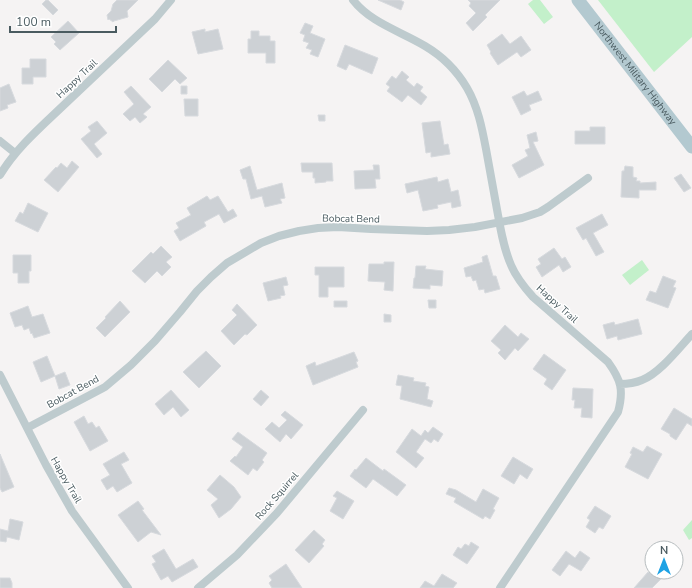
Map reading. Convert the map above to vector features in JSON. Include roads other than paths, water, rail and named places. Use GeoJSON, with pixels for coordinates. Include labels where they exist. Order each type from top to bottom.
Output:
{"type":"FeatureCollection","features":[{"type":"Feature","properties":{"kind":"main road","name":"Northwest Military Highway"},"geometry":{"type":"LineString","coordinates":[[578,0],[692,147]]}},
{"type":"Feature","properties":{"kind":"street","name":"Happy Trail"},"geometry":{"type":"LineString","coordinates":[[0,175],[15,154],[35,132],[155,19],[172,0]]}},
{"type":"Feature","properties":{"kind":"street","name":"Happy Trail"},"geometry":{"type":"LineString","coordinates":[[353,0],[371,18],[424,45],[437,54],[451,66],[468,88],[481,124],[499,221],[511,265],[533,298],[608,362],[616,374],[620,384],[621,403],[618,412],[500,588]]}},
{"type":"Feature","properties":{"kind":"street"},"geometry":{"type":"LineString","coordinates":[[0,141],[15,154]]}},
{"type":"Feature","properties":{"kind":"street","name":"Bobcat Bend"},"geometry":{"type":"LineString","coordinates":[[27,428],[105,386],[131,365],[155,341],[196,291],[211,277],[227,263],[261,243],[279,236],[318,228],[338,227],[427,231],[449,230],[475,227],[499,221],[522,218],[540,212],[588,178]]}},
{"type":"Feature","properties":{"kind":"street"},"geometry":{"type":"LineString","coordinates":[[620,384],[630,384],[651,376],[692,334]]}},
{"type":"Feature","properties":{"kind":"street","name":"Happy Trail"},"geometry":{"type":"LineString","coordinates":[[0,375],[46,465],[72,511],[128,588]]}},
{"type":"Feature","properties":{"kind":"street","name":"Rock Squirrel"},"geometry":{"type":"LineString","coordinates":[[198,588],[237,555],[277,513],[363,410]]}}]}
